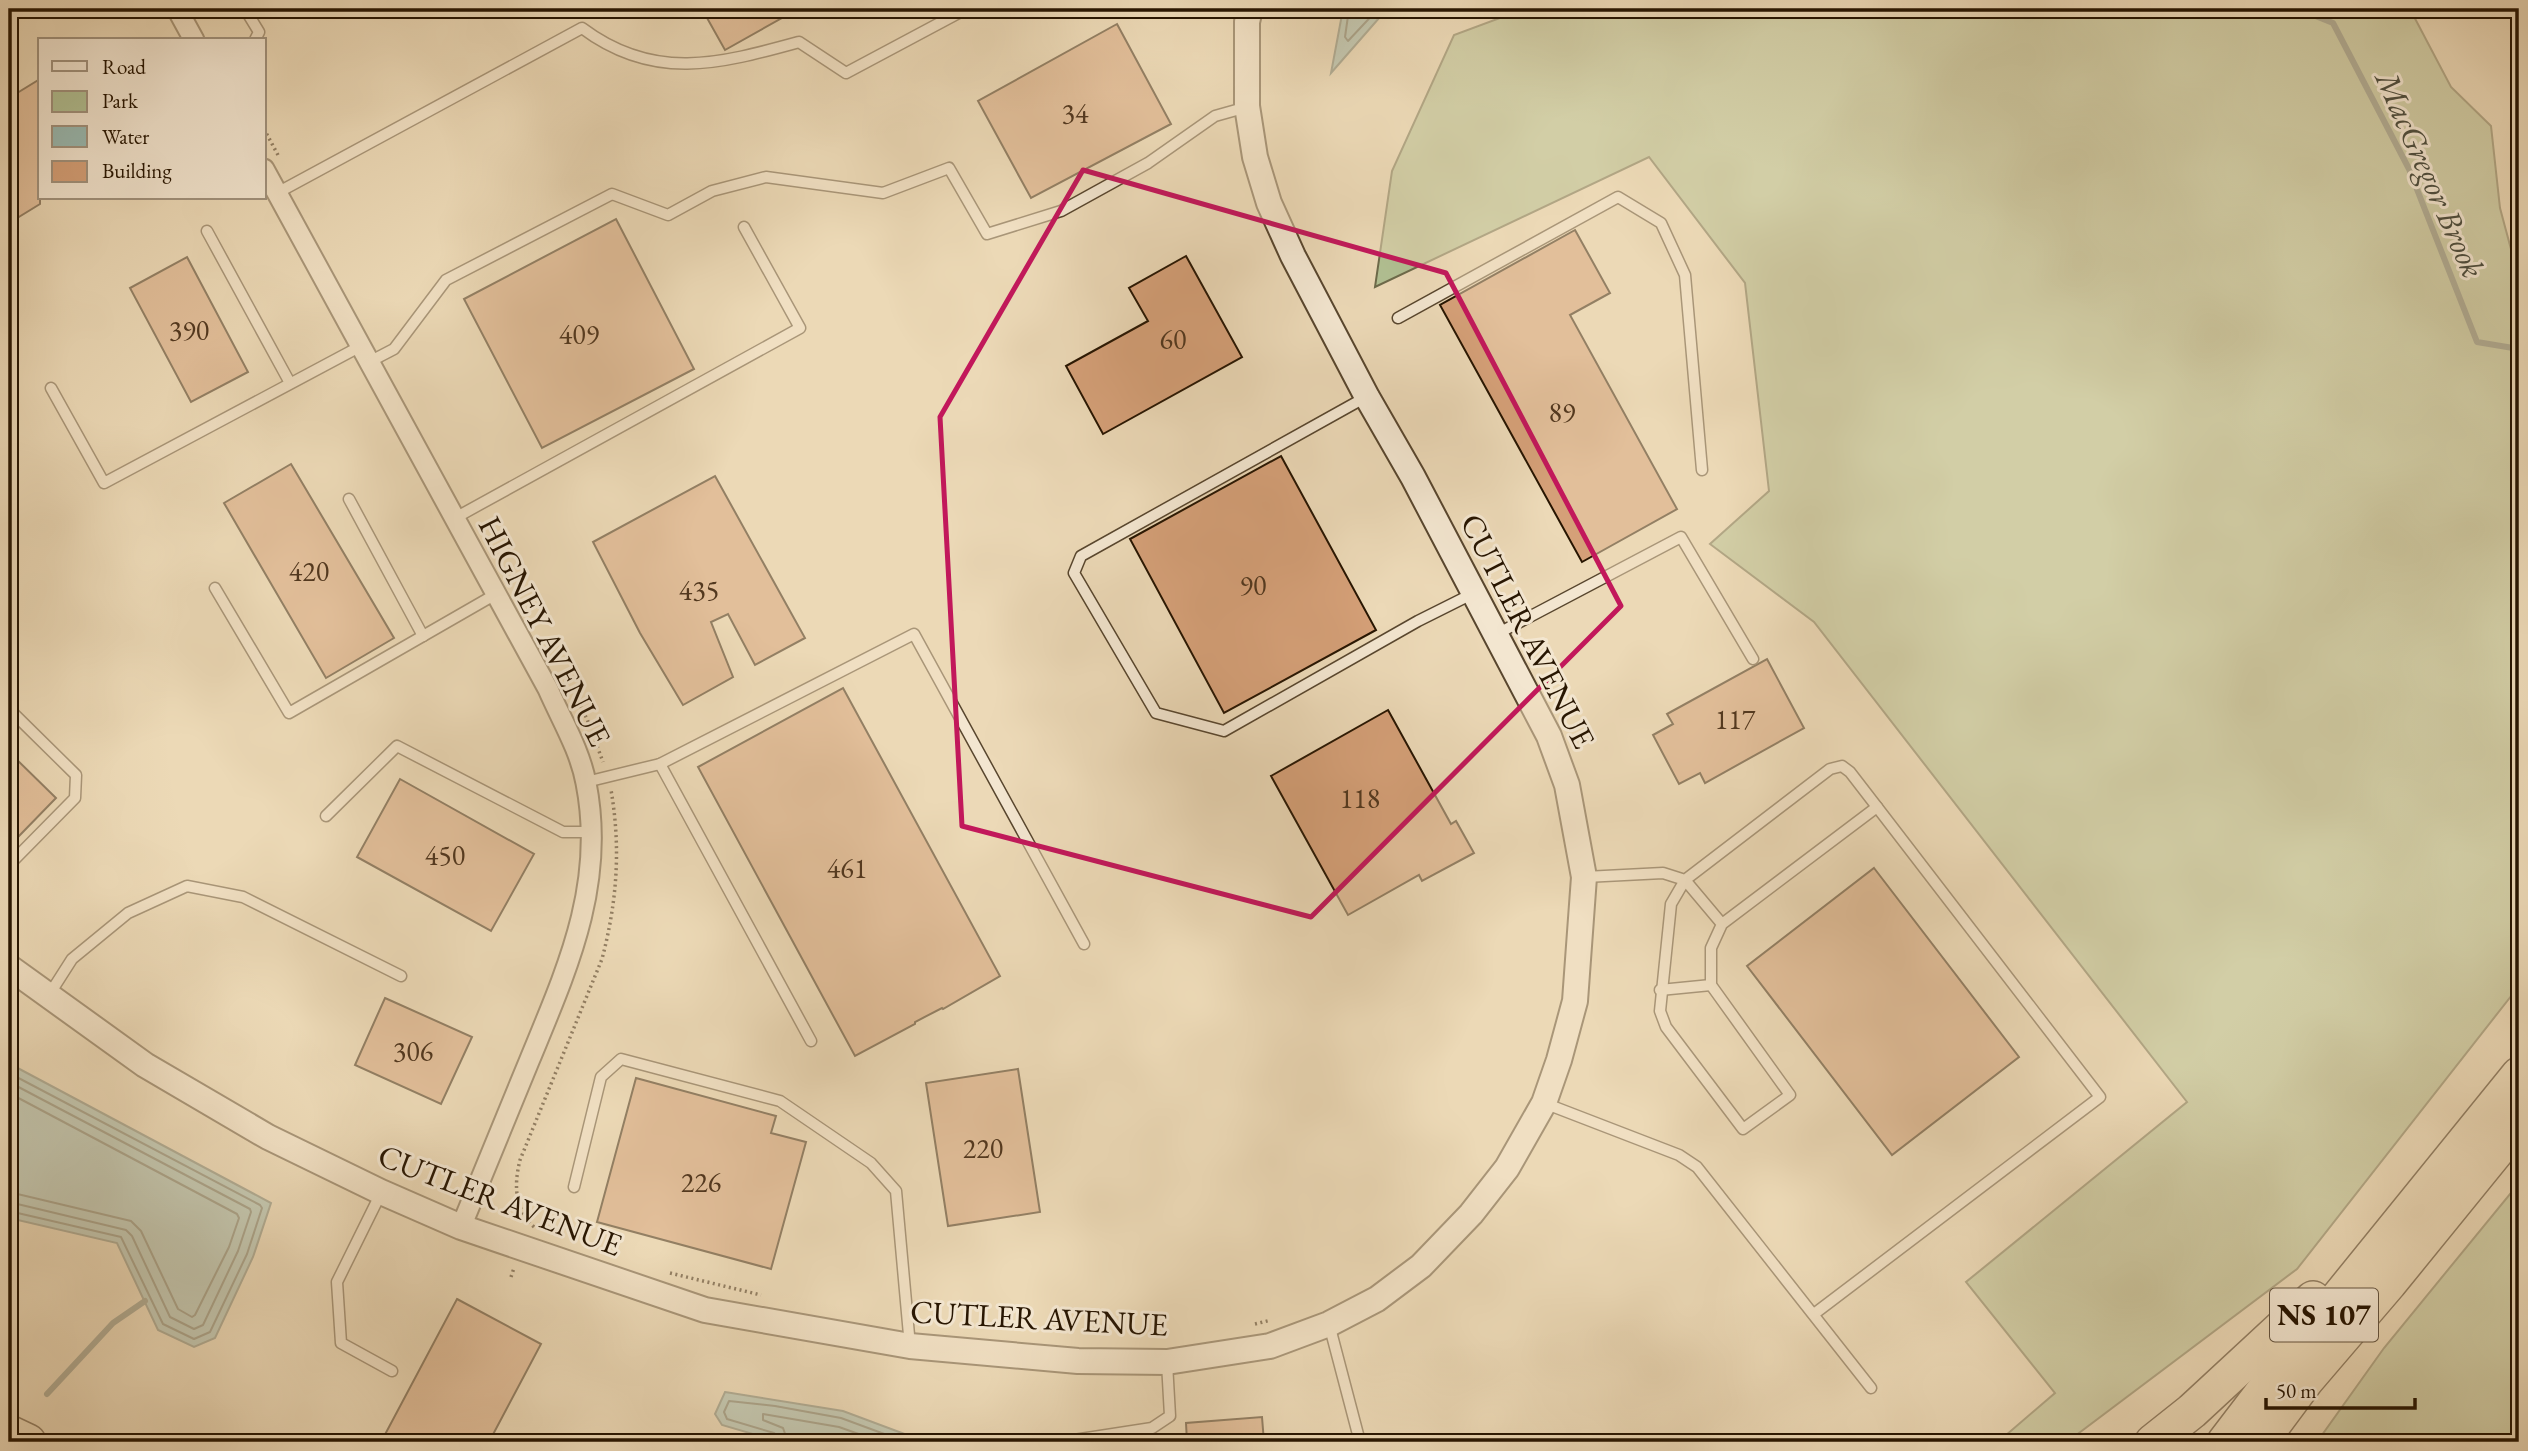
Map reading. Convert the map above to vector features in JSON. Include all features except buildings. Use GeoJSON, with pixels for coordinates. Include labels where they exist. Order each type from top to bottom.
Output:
{"type":"FeatureCollection","features":[{"type":"Feature","properties":{"kind":"highway","name":"NS 107"},"geometry":{"type":"LineString","coordinates":[[2225,1442],[2519,1075]]}},
{"type":"Feature","properties":{"kind":"highway"},"geometry":{"type":"LineString","coordinates":[[2260,1442],[2306,1380],[2519,1123]]}},
{"type":"Feature","properties":{"kind":"highway"},"geometry":{"type":"LineString","coordinates":[[2153,1442],[2192,1411],[2274,1337],[2427,1190]]}},
{"type":"Feature","properties":{"kind":"highway"},"geometry":{"type":"LineString","coordinates":[[9,1433],[28,1442]]}},
{"type":"Feature","properties":{"kind":"highway"},"geometry":{"type":"LineString","coordinates":[[9,1439],[14,1442]]}},
{"type":"Feature","properties":{"kind":"street"},"geometry":{"type":"LineString","coordinates":[[177,9],[193,38]]}},
{"type":"Feature","properties":{"kind":"street","name":"CUTLER AVENUE"},"geometry":{"type":"LineString","coordinates":[[9,967],[145,1065],[268,1137],[461,1227],[705,1310],[910,1346],[1078,1361],[1167,1362],[1270,1346],[1329,1324],[1377,1299],[1429,1258],[1471,1214],[1507,1168],[1544,1103],[1575,1001],[1584,877],[1567,785],[1549,737],[1293,256],[1269,203],[1255,157],[1248,106],[1247,22],[1250,9]]}},
{"type":"Feature","properties":{"kind":"street","name":"HIGNEY AVENUE"},"geometry":{"type":"LineString","coordinates":[[266,171],[286,188],[365,354],[548,690],[579,758],[586,782],[591,832],[591,867],[586,906],[572,955],[461,1227]]}},
{"type":"Feature","properties":{"kind":"lane"},"geometry":{"type":"LineString","coordinates":[[245,9],[259,32],[256,38]]}},
{"type":"Feature","properties":{"kind":"lane"},"geometry":{"type":"LineString","coordinates":[[286,188],[582,28],[631,56],[674,64],[735,60],[799,42],[846,74],[966,9]]}},
{"type":"Feature","properties":{"kind":"lane"},"geometry":{"type":"LineString","coordinates":[[51,388],[104,483],[290,383],[365,354],[394,349],[446,280],[612,194],[668,215],[712,191],[766,177],[883,193],[949,168],[987,234],[1061,211],[1148,163],[1215,116],[1248,106]]}},
{"type":"Feature","properties":{"kind":"lane"},"geometry":{"type":"LineString","coordinates":[[1398,318],[1618,197],[1661,223],[1685,275],[1702,470]]}},
{"type":"Feature","properties":{"kind":"lane"},"geometry":{"type":"LineString","coordinates":[[455,518],[800,328],[744,226]]}},
{"type":"Feature","properties":{"kind":"lane"},"geometry":{"type":"LineString","coordinates":[[207,231],[290,383]]}},
{"type":"Feature","properties":{"kind":"lane"},"geometry":{"type":"LineString","coordinates":[[1367,397],[1081,556],[1074,573],[1156,713],[1224,731],[1418,621],[1474,593]]}},
{"type":"Feature","properties":{"kind":"lane"},"geometry":{"type":"LineString","coordinates":[[349,499],[423,636]]}},
{"type":"Feature","properties":{"kind":"lane"},"geometry":{"type":"LineString","coordinates":[[1497,635],[1681,537],[1754,659]]}},
{"type":"Feature","properties":{"kind":"lane"},"geometry":{"type":"LineString","coordinates":[[215,588],[289,713],[496,594]]}},
{"type":"Feature","properties":{"kind":"lane"},"geometry":{"type":"LineString","coordinates":[[586,782],[660,764],[914,634],[1084,944]]}},
{"type":"Feature","properties":{"kind":"lane"},"geometry":{"type":"LineString","coordinates":[[9,709],[76,775],[75,798],[9,865]]}},
{"type":"Feature","properties":{"kind":"lane"},"geometry":{"type":"LineString","coordinates":[[326,817],[397,746],[563,832],[591,832]]}},
{"type":"Feature","properties":{"kind":"lane"},"geometry":{"type":"LineString","coordinates":[[660,764],[811,1041]]}},
{"type":"Feature","properties":{"kind":"lane"},"geometry":{"type":"LineString","coordinates":[[1814,1314],[2099,1097],[1877,807],[1850,772],[1842,766],[1830,769],[1685,880],[1671,904],[1660,990],[1661,1019],[1743,1129],[1790,1095],[1711,985],[1711,947],[1722,924],[1877,807]]}},
{"type":"Feature","properties":{"kind":"lane"},"geometry":{"type":"LineString","coordinates":[[1584,877],[1663,873],[1685,880],[1722,924]]}},
{"type":"Feature","properties":{"kind":"lane"},"geometry":{"type":"LineString","coordinates":[[48,996],[72,959],[128,913],[187,886],[243,897],[401,976]]}},
{"type":"Feature","properties":{"kind":"lane"},"geometry":{"type":"LineString","coordinates":[[1660,990],[1711,985]]}},
{"type":"Feature","properties":{"kind":"lane"},"geometry":{"type":"LineString","coordinates":[[574,1187],[601,1077],[621,1059],[780,1101],[871,1163],[896,1191],[910,1346]]}},
{"type":"Feature","properties":{"kind":"lane"},"geometry":{"type":"LineString","coordinates":[[1544,1103],[1679,1154],[1697,1167],[1871,1388]]}},
{"type":"Feature","properties":{"kind":"lane"},"geometry":{"type":"LineString","coordinates":[[381,1192],[337,1282],[341,1343],[393,1371]]}},
{"type":"Feature","properties":{"kind":"lane"},"geometry":{"type":"LineString","coordinates":[[1329,1324],[1360,1442]]}},
{"type":"Feature","properties":{"kind":"lane"},"geometry":{"type":"LineString","coordinates":[[1061,1442],[1152,1428],[1170,1416],[1167,1362]]}},
{"type":"Feature","properties":{"kind":"path"},"geometry":{"type":"LineString","coordinates":[[266,134],[286,188]]}},
{"type":"Feature","properties":{"kind":"path"},"geometry":{"type":"LineString","coordinates":[[536,1229],[520,1206],[515,1191],[516,1176],[520,1160],[602,959],[611,925],[618,858],[616,818],[608,778],[592,729],[574,695]]}},
{"type":"Feature","properties":{"kind":"path"},"geometry":{"type":"LineString","coordinates":[[659,1270],[773,1298]]}},
{"type":"Feature","properties":{"kind":"path"},"geometry":{"type":"LineString","coordinates":[[1254,1325],[1276,1319]]}},
{"type":"Feature","properties":{"kind":"highlighted area"},"geometry":{"type":"Polygon","coordinates":[[[1083,170],[1446,273],[1621,606],[1311,917],[962,826],[940,417],[1083,170]]]}},
{"type":"Feature","properties":{"kind":"green space"},"geometry":{"type":"Polygon","coordinates":[[[1524,9],[1755,9],[1773,12],[1776,9],[2410,9],[2451,87],[2491,126],[2500,208],[2519,279],[2519,986],[2297,1269],[2067,1442],[1998,1442],[2055,1393],[1966,1282],[2187,1102],[1814,622],[1710,544],[1769,491],[1745,283],[1649,157],[1375,287],[1392,171],[1454,35],[1524,9]]]}},
{"type":"Feature","properties":{"kind":"green space"},"geometry":{"type":"Polygon","coordinates":[[[2519,1183],[2519,1442],[2317,1442],[2384,1348],[2519,1183]]]}},
{"type":"Feature","properties":{"kind":"water"},"geometry":{"type":"Polygon","coordinates":[[[1343,9],[1387,9],[1331,73],[1343,9]]]}},
{"type":"Feature","properties":{"kind":"water"},"geometry":{"type":"Polygon","coordinates":[[[12,1065],[271,1203],[253,1257],[215,1338],[194,1347],[158,1330],[117,1243],[9,1218],[9,1068],[12,1065]]]}},
{"type":"Feature","properties":{"kind":"water"},"geometry":{"type":"Polygon","coordinates":[[[725,1392],[843,1411],[926,1442],[780,1442],[722,1425],[715,1414],[725,1392]]]}},
{"type":"Feature","properties":{"kind":"waterway","name":"MacGregor Brook"},"geometry":{"type":"LineString","coordinates":[[2298,9],[2333,23],[2409,169],[2477,342],[2519,349]]}},
{"type":"Feature","properties":{"kind":"waterway"},"geometry":{"type":"LineString","coordinates":[[47,1394],[113,1323],[145,1301]]}}]}
